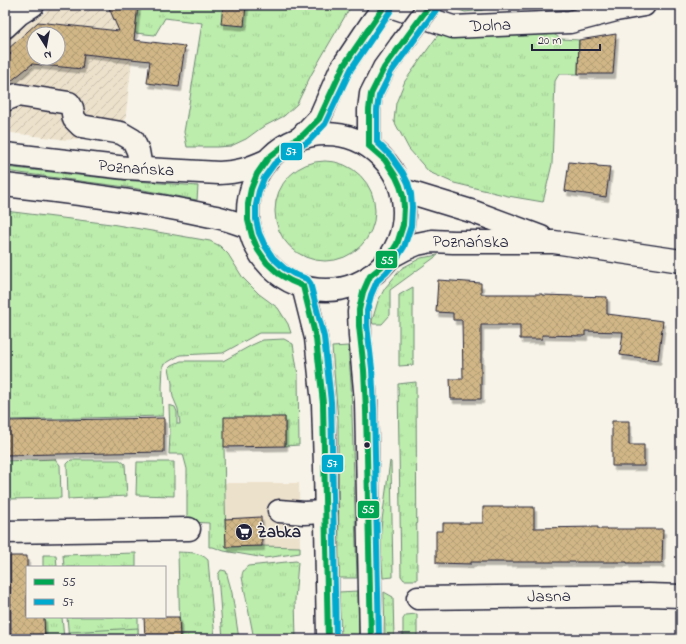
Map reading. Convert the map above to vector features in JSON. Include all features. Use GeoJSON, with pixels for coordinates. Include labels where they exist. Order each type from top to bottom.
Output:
{"type":"FeatureCollection","features":[{"type":"Feature","properties":{"kind":"main road"},"geometry":{"type":"LineString","coordinates":[[5,27],[19,14],[33,5]]}},
{"type":"Feature","properties":{"kind":"main road"},"geometry":{"type":"LineString","coordinates":[[301,137],[320,117],[341,70],[371,24],[386,5]]}},
{"type":"Feature","properties":{"kind":"main road","name":"Dolna"},"geometry":{"type":"LineString","coordinates":[[386,5],[453,27],[570,22],[616,10],[644,5]]}},
{"type":"Feature","properties":{"kind":"main road"},"geometry":{"type":"LineString","coordinates":[[369,146],[369,110],[371,94],[384,68],[430,5]]}},
{"type":"Feature","properties":{"kind":"main road"},"geometry":{"type":"LineString","coordinates":[[5,100],[17,95],[68,103],[72,108],[74,119],[81,126],[121,133],[133,140],[138,151],[141,168]]}},
{"type":"Feature","properties":{"kind":"main road"},"geometry":{"type":"LineString","coordinates":[[329,133],[356,139],[369,146],[380,154],[389,165],[402,190],[404,217],[402,231],[390,257],[370,276],[345,288],[331,290],[317,289],[290,281],[268,264],[259,252],[253,240],[249,226],[249,199],[252,185],[258,172],[266,161],[277,151],[288,143],[301,137],[329,133]]}},
{"type":"Feature","properties":{"kind":"main road","name":"Poznańska"},"geometry":{"type":"LineString","coordinates":[[5,154],[141,168],[214,172],[233,172],[250,168],[266,161]]}},
{"type":"Feature","properties":{"kind":"main road","name":"Poznańska"},"geometry":{"type":"LineString","coordinates":[[5,185],[91,195],[153,205],[213,216],[249,226]]}},
{"type":"Feature","properties":{"kind":"main road","name":"Poznańska"},"geometry":{"type":"LineString","coordinates":[[402,190],[474,212],[554,242]]}},
{"type":"Feature","properties":{"kind":"main road","name":"Poznańska"},"geometry":{"type":"LineString","coordinates":[[390,257],[417,244],[432,241],[554,242],[681,261]]}},
{"type":"Feature","properties":{"kind":"main road"},"geometry":{"type":"LineString","coordinates":[[370,276],[362,298],[359,312],[366,401],[371,639]]}},
{"type":"Feature","properties":{"kind":"main road"},"geometry":{"type":"LineString","coordinates":[[303,286],[316,338],[322,396],[328,639]]}},
{"type":"Feature","properties":{"kind":"main road"},"geometry":{"type":"LineString","coordinates":[[279,511],[304,513],[326,512]]}},
{"type":"Feature","properties":{"kind":"main road"},"geometry":{"type":"LineString","coordinates":[[5,532],[189,528]]}},
{"type":"Feature","properties":{"kind":"main road","name":"Jasna"},"geometry":{"type":"LineString","coordinates":[[418,598],[649,595],[681,596]]}},
{"type":"Feature","properties":{"kind":"shaded area"},"geometry":{"type":"Polygon","coordinates":[[[122,5],[138,5],[125,122],[93,118],[91,139],[67,140],[5,132],[5,44],[21,29],[52,7],[109,8],[122,5]]]}},
{"type":"Feature","properties":{"kind":"shaded area"},"geometry":{"type":"Polygon","coordinates":[[[225,483],[299,483],[300,547],[226,547],[225,483]]]}},
{"type":"Feature","properties":{"kind":"green space"},"geometry":{"type":"Polygon","coordinates":[[[138,5],[351,5],[311,75],[297,104],[284,116],[261,128],[246,139],[231,146],[187,147],[184,132],[202,23],[165,18],[155,35],[135,33],[138,5]]]}},
{"type":"Feature","properties":{"kind":"green space"},"geometry":{"type":"Polygon","coordinates":[[[445,5],[497,5],[482,10],[465,12],[445,5]]]}},
{"type":"Feature","properties":{"kind":"green space"},"geometry":{"type":"Polygon","coordinates":[[[549,31],[561,39],[579,40],[578,74],[559,74],[555,81],[552,164],[543,202],[508,196],[454,183],[429,172],[409,149],[394,121],[396,103],[405,81],[438,35],[450,37],[549,31]]]}},
{"type":"Feature","properties":{"kind":"green space"},"geometry":{"type":"Polygon","coordinates":[[[325,161],[344,165],[361,175],[371,192],[375,211],[371,230],[361,247],[344,257],[325,261],[306,257],[289,247],[279,230],[275,211],[279,192],[289,175],[306,165],[325,161]]]}},
{"type":"Feature","properties":{"kind":"green space"},"geometry":{"type":"Polygon","coordinates":[[[5,167],[123,180],[198,186],[197,200],[133,188],[5,171],[5,167]]]}},
{"type":"Feature","properties":{"kind":"green space"},"geometry":{"type":"Polygon","coordinates":[[[5,211],[111,224],[210,241],[220,246],[228,254],[243,278],[259,294],[278,308],[288,324],[291,333],[259,333],[223,353],[180,355],[163,365],[163,416],[5,420],[5,211]]]}},
{"type":"Feature","properties":{"kind":"green space"},"geometry":{"type":"Polygon","coordinates":[[[438,255],[390,290],[390,315],[382,324],[373,324],[372,321],[378,301],[385,288],[402,268],[421,258],[438,255]]]}},
{"type":"Feature","properties":{"kind":"green space"},"geometry":{"type":"Polygon","coordinates":[[[413,287],[413,365],[399,366],[399,295],[413,287]]]}},
{"type":"Feature","properties":{"kind":"green space"},"geometry":{"type":"Polygon","coordinates":[[[284,339],[293,344],[298,375],[299,445],[285,446],[285,417],[224,447],[226,546],[300,547],[300,553],[265,558],[209,547],[209,523],[187,522],[187,469],[183,454],[169,454],[169,405],[175,407],[177,412],[177,424],[180,424],[178,409],[173,397],[169,368],[181,361],[223,361],[263,340],[284,339]]]}},
{"type":"Feature","properties":{"kind":"green space"},"geometry":{"type":"Polygon","coordinates":[[[348,346],[351,382],[357,578],[339,578],[338,419],[332,347],[348,346]]]}},
{"type":"Feature","properties":{"kind":"green space"},"geometry":{"type":"Polygon","coordinates":[[[416,382],[417,580],[404,580],[401,576],[398,384],[416,382]]]}},
{"type":"Feature","properties":{"kind":"green space"},"geometry":{"type":"Polygon","coordinates":[[[55,459],[60,465],[61,498],[9,499],[9,477],[5,477],[5,461],[55,459]]]}},
{"type":"Feature","properties":{"kind":"green space"},"geometry":{"type":"Polygon","coordinates":[[[71,460],[120,460],[125,464],[127,496],[68,499],[67,464],[71,460]]]}},
{"type":"Feature","properties":{"kind":"green space"},"geometry":{"type":"Polygon","coordinates":[[[390,461],[393,577],[383,578],[380,535],[390,461]]]}},
{"type":"Feature","properties":{"kind":"green space"},"geometry":{"type":"Polygon","coordinates":[[[137,462],[174,462],[174,496],[136,495],[137,462]]]}},
{"type":"Feature","properties":{"kind":"green space"},"geometry":{"type":"Polygon","coordinates":[[[178,552],[198,554],[208,560],[215,639],[180,639],[178,552]]]}},
{"type":"Feature","properties":{"kind":"green space"},"geometry":{"type":"Polygon","coordinates":[[[136,553],[136,566],[64,566],[63,555],[136,553]]]}},
{"type":"Feature","properties":{"kind":"green space"},"geometry":{"type":"Polygon","coordinates":[[[43,555],[56,555],[57,566],[43,566],[43,555]]]}},
{"type":"Feature","properties":{"kind":"green space"},"geometry":{"type":"Polygon","coordinates":[[[298,562],[295,600],[296,639],[254,639],[242,577],[245,568],[248,566],[298,562]]]}},
{"type":"Feature","properties":{"kind":"green space"},"geometry":{"type":"Polygon","coordinates":[[[221,570],[226,571],[232,593],[239,639],[223,639],[218,575],[221,570]]]}},
{"type":"Feature","properties":{"kind":"green space"},"geometry":{"type":"Polygon","coordinates":[[[358,591],[359,639],[341,639],[339,592],[358,591]]]}},
{"type":"Feature","properties":{"kind":"green space"},"geometry":{"type":"Polygon","coordinates":[[[384,592],[393,597],[394,639],[385,639],[384,592]]]}},
{"type":"Feature","properties":{"kind":"green space"},"geometry":{"type":"Polygon","coordinates":[[[417,614],[417,639],[403,639],[403,619],[406,615],[417,614]]]}},
{"type":"Feature","properties":{"kind":"green space"},"geometry":{"type":"Polygon","coordinates":[[[44,618],[62,618],[64,639],[45,639],[44,618]]]}},
{"type":"Feature","properties":{"kind":"green space"},"geometry":{"type":"Polygon","coordinates":[[[67,618],[138,618],[138,639],[69,639],[67,618]]]}},
{"type":"Feature","properties":{"kind":"green space"},"geometry":{"type":"Polygon","coordinates":[[[138,628],[138,637],[126,639],[69,639],[68,632],[138,628]]]}},
{"type":"Feature","properties":{"kind":"building"},"geometry":{"type":"Polygon","coordinates":[[[122,5],[138,5],[134,40],[185,46],[179,87],[147,83],[150,61],[84,54],[82,69],[52,66],[66,66],[66,26],[34,26],[38,22],[119,31],[109,8],[122,5]]]}},
{"type":"Feature","properties":{"kind":"building"},"geometry":{"type":"Polygon","coordinates":[[[223,5],[246,5],[244,26],[221,24],[223,5]]]}},
{"type":"Feature","properties":{"kind":"building"},"geometry":{"type":"Polygon","coordinates":[[[26,33],[26,66],[30,66],[5,86],[5,60],[11,54],[7,50],[26,33]]]}},
{"type":"Feature","properties":{"kind":"building"},"geometry":{"type":"Polygon","coordinates":[[[616,34],[613,74],[578,74],[579,40],[616,34]]]}},
{"type":"Feature","properties":{"kind":"building"},"geometry":{"type":"Polygon","coordinates":[[[569,162],[610,167],[606,197],[565,191],[569,162]]]}},
{"type":"Feature","properties":{"kind":"building"},"geometry":{"type":"Polygon","coordinates":[[[438,280],[481,283],[481,294],[542,294],[607,297],[607,314],[663,321],[658,360],[620,355],[623,332],[585,331],[585,336],[542,335],[542,339],[520,339],[520,325],[481,325],[481,399],[451,399],[450,379],[463,379],[462,320],[453,320],[453,313],[436,312],[438,280]]]}},
{"type":"Feature","properties":{"kind":"building"},"geometry":{"type":"Polygon","coordinates":[[[224,417],[285,417],[285,446],[224,447],[224,417]]]}},
{"type":"Feature","properties":{"kind":"building"},"geometry":{"type":"Polygon","coordinates":[[[164,418],[164,452],[5,455],[5,421],[164,418]]]}},
{"type":"Feature","properties":{"kind":"building"},"geometry":{"type":"Polygon","coordinates":[[[612,421],[629,421],[629,445],[644,445],[644,466],[612,466],[612,421]]]}},
{"type":"Feature","properties":{"kind":"building"},"geometry":{"type":"Polygon","coordinates":[[[483,507],[534,507],[534,528],[598,527],[598,529],[663,529],[662,563],[436,563],[436,531],[443,531],[443,523],[483,523],[483,507]]]}},
{"type":"Feature","properties":{"kind":"building","name":"Żabka"},"geometry":{"type":"Polygon","coordinates":[[[261,517],[262,546],[226,547],[225,519],[261,517]]]}},
{"type":"Feature","properties":{"kind":"building"},"geometry":{"type":"Polygon","coordinates":[[[10,556],[27,556],[26,618],[44,618],[45,639],[11,639],[10,556]]]}},
{"type":"Feature","properties":{"kind":"building"},"geometry":{"type":"Polygon","coordinates":[[[179,617],[180,639],[145,639],[144,618],[179,617]]]}},
{"type":"Feature","properties":{"kind":"transit line","name":"55"},"geometry":{"type":"LineString","coordinates":[[303,286],[279,274],[267,263],[258,250],[252,236],[248,220],[248,204],[251,189],[257,174],[268,158],[282,147],[303,135],[319,119],[344,65],[385,5]]}},
{"type":"Feature","properties":{"kind":"transit line","name":"55"},"geometry":{"type":"LineString","coordinates":[[369,146],[369,110],[371,94],[384,68],[430,5]]}},
{"type":"Feature","properties":{"kind":"transit line","name":"57"},"geometry":{"type":"LineString","coordinates":[[336,639],[331,402],[324,337],[310,283],[307,279],[284,268],[273,258],[259,233],[256,219],[256,205],[264,178],[274,164],[286,154],[308,142],[325,124],[351,69],[391,10]]}},
{"type":"Feature","properties":{"kind":"transit line","name":"57"},"geometry":{"type":"LineString","coordinates":[[379,639],[374,409],[367,311],[371,295],[377,281],[392,266],[404,247],[411,226],[412,207],[411,194],[403,173],[391,156],[377,142],[377,110],[379,96],[391,72],[436,10]]}},
{"type":"Feature","properties":{"kind":"transit line","name":"55"},"geometry":{"type":"LineString","coordinates":[[369,146],[385,160],[396,177],[403,196],[404,207],[403,225],[397,244],[381,267],[370,276],[363,292],[359,310],[366,409],[371,639]]}},
{"type":"Feature","properties":{"kind":"transit line","name":"55"},"geometry":{"type":"LineString","coordinates":[[303,286],[316,338],[323,403],[328,639]]}},
{"type":"Feature","properties":{"kind":"place","name":"Żabka"},"geometry":{"type":"Point","coordinates":[244,532]}}]}
